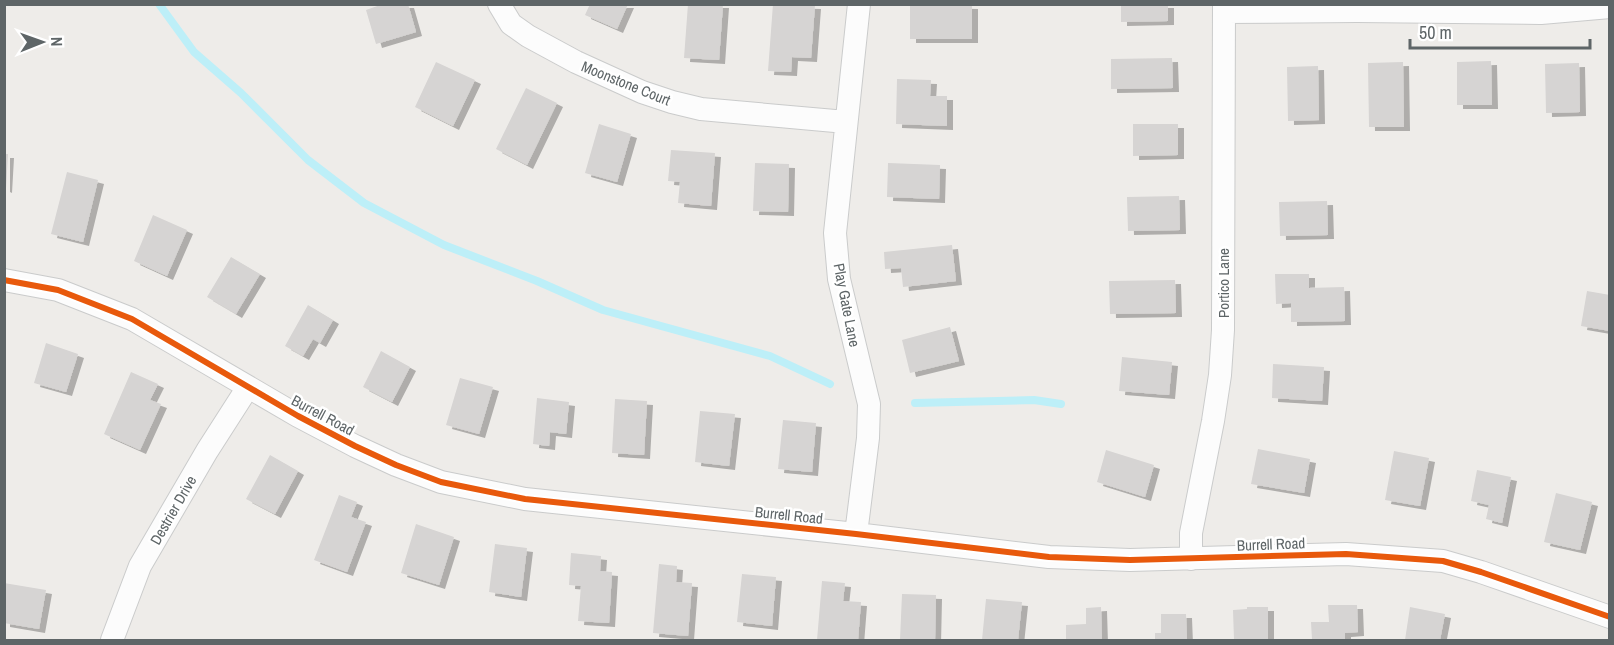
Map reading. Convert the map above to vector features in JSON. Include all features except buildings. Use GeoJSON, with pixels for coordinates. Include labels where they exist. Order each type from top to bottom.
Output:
{"type":"FeatureCollection","features":[{"type":"Feature","properties":{"kind":"street","name":"Moonstone Court"},"geometry":{"type":"LineString","coordinates":[[499,4],[511,24],[528,36],[576,62],[662,99],[701,109],[846,122]]}},
{"type":"Feature","properties":{"kind":"street","name":"Play Gate Lane"},"geometry":{"type":"LineString","coordinates":[[856,534],[868,438],[869,404],[839,279],[835,233],[859,4]]}},
{"type":"Feature","properties":{"kind":"street"},"geometry":{"type":"LineString","coordinates":[[1224,8],[1541,13],[1610,7]]}},
{"type":"Feature","properties":{"kind":"street","name":"Portico Lane"},"geometry":{"type":"LineString","coordinates":[[1191,559],[1191,533],[1213,421],[1220,375],[1223,330],[1224,8]]}},
{"type":"Feature","properties":{"kind":"street","name":"Burrell Road"},"geometry":{"type":"LineString","coordinates":[[4,279],[58,290],[132,319],[355,446],[441,482],[525,499],[1049,557],[1130,560],[1346,554],[1443,561],[1610,617]]}},
{"type":"Feature","properties":{"kind":"street","name":"Destrier Drive"},"geometry":{"type":"LineString","coordinates":[[112,640],[140,566],[207,451],[248,387]]}},
{"type":"Feature","properties":{"kind":"waterway"},"geometry":{"type":"LineString","coordinates":[[159,4],[194,52],[241,93],[308,160],[364,203],[444,245],[537,281],[603,310],[770,356],[830,384]]}},
{"type":"Feature","properties":{"kind":"waterway"},"geometry":{"type":"LineString","coordinates":[[915,403],[1034,400],[1061,404]]}},
{"type":"Feature","properties":{"kind":"cycle path"},"geometry":{"type":"LineString","coordinates":[[4,280],[58,290],[132,319],[298,416],[396,465],[441,482],[525,499],[1049,557],[1130,560],[1346,554],[1443,561],[1610,617]]}}]}
